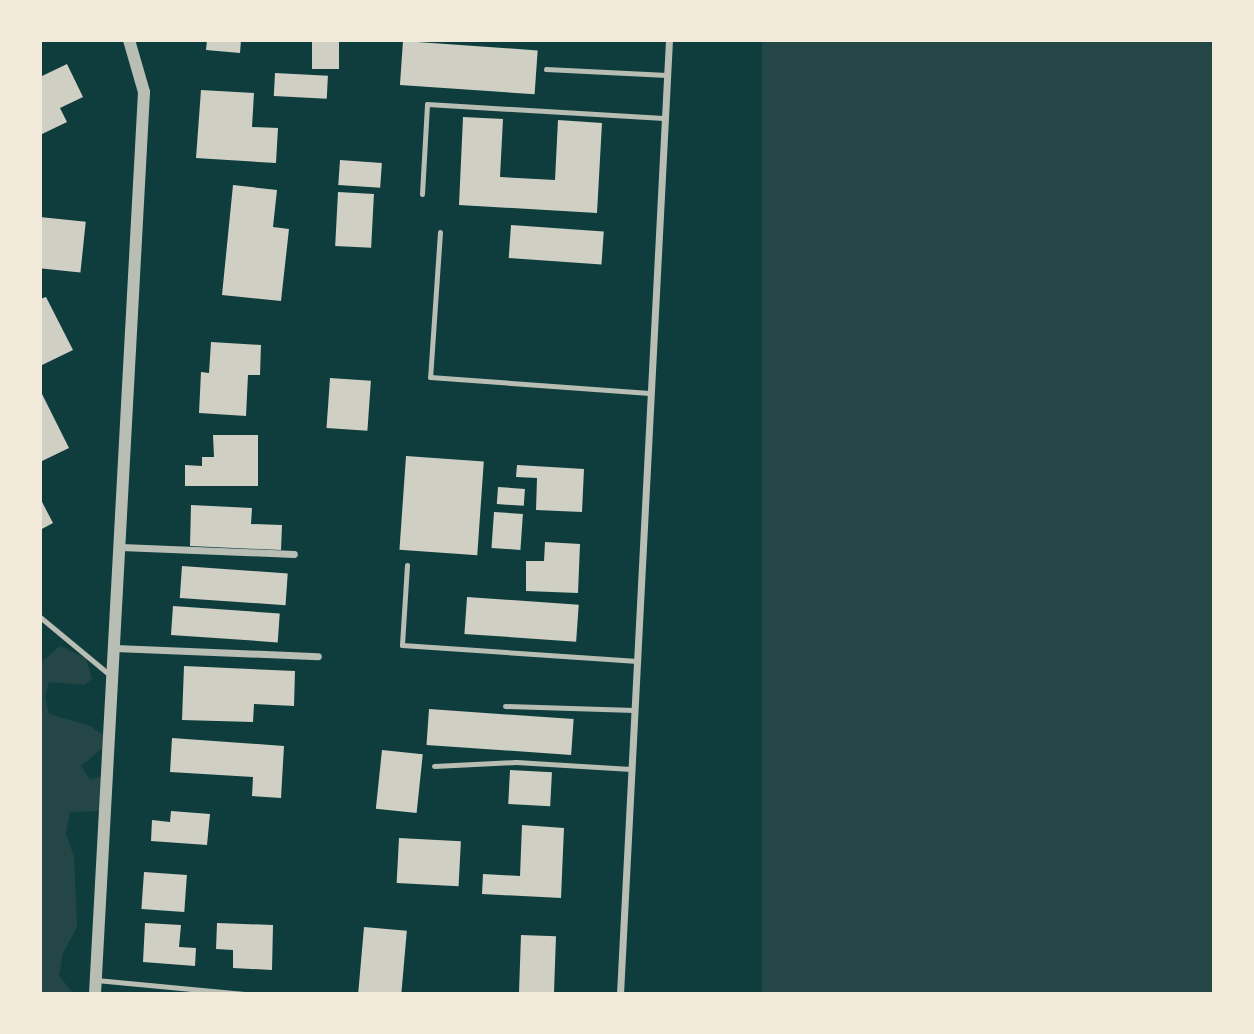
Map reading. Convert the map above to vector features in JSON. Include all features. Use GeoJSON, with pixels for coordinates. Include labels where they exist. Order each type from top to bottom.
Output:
{"type":"FeatureCollection","features":[{"type":"Feature","properties":{"kind":"street"},"geometry":{"type":"LineString","coordinates":[[95,994],[144,92],[129,40]]}},
{"type":"Feature","properties":{"kind":"street"},"geometry":{"type":"LineString","coordinates":[[620,994],[669,40]]}},
{"type":"Feature","properties":{"kind":"street"},"geometry":{"type":"LineString","coordinates":[[121,547],[295,554]]}},
{"type":"Feature","properties":{"kind":"street"},"geometry":{"type":"LineString","coordinates":[[115,648],[318,656]]}},
{"type":"Feature","properties":{"kind":"lane"},"geometry":{"type":"LineString","coordinates":[[546,69],[667,75]]}},
{"type":"Feature","properties":{"kind":"lane"},"geometry":{"type":"LineString","coordinates":[[422,194],[427,104],[664,118]]}},
{"type":"Feature","properties":{"kind":"lane"},"geometry":{"type":"LineString","coordinates":[[440,232],[430,377],[649,393]]}},
{"type":"Feature","properties":{"kind":"lane"},"geometry":{"type":"LineString","coordinates":[[407,565],[402,645],[637,662]]}},
{"type":"Feature","properties":{"kind":"lane"},"geometry":{"type":"LineString","coordinates":[[40,617],[113,678]]}},
{"type":"Feature","properties":{"kind":"lane"},"geometry":{"type":"LineString","coordinates":[[505,706],[634,710]]}},
{"type":"Feature","properties":{"kind":"lane"},"geometry":{"type":"LineString","coordinates":[[434,766],[516,762],[631,769]]}},
{"type":"Feature","properties":{"kind":"lane"},"geometry":{"type":"LineString","coordinates":[[96,980],[244,994]]}},
{"type":"Feature","properties":{"kind":"shaded area"},"geometry":{"type":"Polygon","coordinates":[[[762,40],[1214,40],[1214,994],[762,994],[762,40]]]}},
{"type":"Feature","properties":{"kind":"shaded area"},"geometry":{"type":"Polygon","coordinates":[[[60,646],[86,658],[92,679],[84,685],[49,682],[45,696],[49,714],[90,726],[105,736],[106,745],[81,766],[90,780],[106,774],[101,811],[70,812],[66,834],[74,857],[77,927],[63,953],[59,976],[74,994],[40,994],[40,663],[60,646]]]}},
{"type":"Feature","properties":{"kind":"building"},"geometry":{"type":"Polygon","coordinates":[[[207,40],[241,40],[240,53],[206,50],[207,40]]]}},
{"type":"Feature","properties":{"kind":"building"},"geometry":{"type":"Polygon","coordinates":[[[312,40],[339,40],[339,69],[312,69],[312,40]]]}},
{"type":"Feature","properties":{"kind":"building"},"geometry":{"type":"Polygon","coordinates":[[[403,41],[538,50],[535,94],[400,85],[403,41]]]}},
{"type":"Feature","properties":{"kind":"building"},"geometry":{"type":"Polygon","coordinates":[[[67,64],[83,97],[60,108],[67,122],[40,135],[40,77],[67,64]]]}},
{"type":"Feature","properties":{"kind":"building"},"geometry":{"type":"Polygon","coordinates":[[[275,73],[328,76],[327,99],[274,96],[275,73]]]}},
{"type":"Feature","properties":{"kind":"building"},"geometry":{"type":"Polygon","coordinates":[[[201,90],[254,93],[252,127],[278,128],[276,163],[196,158],[201,90]]]}},
{"type":"Feature","properties":{"kind":"building"},"geometry":{"type":"Polygon","coordinates":[[[463,117],[503,119],[500,177],[555,180],[558,120],[602,123],[597,213],[459,205],[463,117]]]}},
{"type":"Feature","properties":{"kind":"building"},"geometry":{"type":"Polygon","coordinates":[[[340,160],[382,163],[380,188],[338,185],[340,160]]]}},
{"type":"Feature","properties":{"kind":"building"},"geometry":{"type":"Polygon","coordinates":[[[233,185],[277,190],[273,227],[289,229],[281,301],[222,295],[233,185]]]}},
{"type":"Feature","properties":{"kind":"building"},"geometry":{"type":"Polygon","coordinates":[[[338,192],[374,194],[371,248],[335,246],[338,192]]]}},
{"type":"Feature","properties":{"kind":"building"},"geometry":{"type":"Polygon","coordinates":[[[40,217],[86,222],[80,273],[40,268],[40,217]]]}},
{"type":"Feature","properties":{"kind":"building"},"geometry":{"type":"Polygon","coordinates":[[[511,225],[604,231],[601,264],[509,258],[511,225]]]}},
{"type":"Feature","properties":{"kind":"building"},"geometry":{"type":"Polygon","coordinates":[[[46,297],[73,350],[40,366],[40,299],[46,297]]]}},
{"type":"Feature","properties":{"kind":"building"},"geometry":{"type":"Polygon","coordinates":[[[211,342],[261,345],[260,375],[248,375],[246,416],[199,413],[201,372],[209,373],[211,342]]]}},
{"type":"Feature","properties":{"kind":"building"},"geometry":{"type":"Polygon","coordinates":[[[330,378],[371,381],[367,431],[327,428],[330,378]]]}},
{"type":"Feature","properties":{"kind":"building"},"geometry":{"type":"Polygon","coordinates":[[[40,390],[69,448],[40,462],[40,390]]]}},
{"type":"Feature","properties":{"kind":"building"},"geometry":{"type":"Polygon","coordinates":[[[213,435],[258,435],[258,486],[185,486],[185,465],[202,466],[202,457],[214,457],[213,435]]]}},
{"type":"Feature","properties":{"kind":"building"},"geometry":{"type":"Polygon","coordinates":[[[406,456],[484,461],[477,555],[399,550],[406,456]]]}},
{"type":"Feature","properties":{"kind":"building"},"geometry":{"type":"Polygon","coordinates":[[[517,465],[584,469],[582,512],[536,510],[537,478],[516,477],[517,465]]]}},
{"type":"Feature","properties":{"kind":"building"},"geometry":{"type":"Polygon","coordinates":[[[498,487],[525,489],[524,506],[497,504],[498,487]]]}},
{"type":"Feature","properties":{"kind":"building"},"geometry":{"type":"Polygon","coordinates":[[[40,498],[53,523],[40,530],[40,498]]]}},
{"type":"Feature","properties":{"kind":"building"},"geometry":{"type":"Polygon","coordinates":[[[191,505],[252,508],[251,524],[282,525],[281,550],[190,546],[191,505]]]}},
{"type":"Feature","properties":{"kind":"building"},"geometry":{"type":"Polygon","coordinates":[[[494,512],[523,514],[520,550],[491,548],[494,512]]]}},
{"type":"Feature","properties":{"kind":"building"},"geometry":{"type":"Polygon","coordinates":[[[545,542],[580,544],[578,593],[526,591],[526,561],[544,561],[545,542]]]}},
{"type":"Feature","properties":{"kind":"building"},"geometry":{"type":"Polygon","coordinates":[[[182,566],[288,573],[286,605],[180,598],[182,566]]]}},
{"type":"Feature","properties":{"kind":"building"},"geometry":{"type":"Polygon","coordinates":[[[467,597],[579,605],[576,642],[464,634],[467,597]]]}},
{"type":"Feature","properties":{"kind":"building"},"geometry":{"type":"Polygon","coordinates":[[[173,606],[280,613],[278,642],[171,635],[173,606]]]}},
{"type":"Feature","properties":{"kind":"building"},"geometry":{"type":"Polygon","coordinates":[[[184,666],[295,671],[294,706],[254,704],[253,722],[182,720],[184,666]]]}},
{"type":"Feature","properties":{"kind":"building"},"geometry":{"type":"Polygon","coordinates":[[[429,709],[574,719],[571,755],[426,745],[429,709]]]}},
{"type":"Feature","properties":{"kind":"building"},"geometry":{"type":"Polygon","coordinates":[[[172,738],[284,746],[281,798],[252,796],[253,777],[170,772],[172,738]]]}},
{"type":"Feature","properties":{"kind":"building"},"geometry":{"type":"Polygon","coordinates":[[[382,750],[423,754],[417,813],[376,809],[382,750]]]}},
{"type":"Feature","properties":{"kind":"building"},"geometry":{"type":"Polygon","coordinates":[[[510,770],[552,772],[550,806],[508,804],[510,770]]]}},
{"type":"Feature","properties":{"kind":"building"},"geometry":{"type":"Polygon","coordinates":[[[171,811],[210,814],[207,845],[151,841],[152,820],[170,822],[171,811]]]}},
{"type":"Feature","properties":{"kind":"building"},"geometry":{"type":"Polygon","coordinates":[[[522,825],[564,828],[561,898],[482,894],[483,874],[520,876],[522,825]]]}},
{"type":"Feature","properties":{"kind":"building"},"geometry":{"type":"Polygon","coordinates":[[[399,838],[461,841],[459,886],[397,883],[399,838]]]}},
{"type":"Feature","properties":{"kind":"building"},"geometry":{"type":"Polygon","coordinates":[[[144,872],[187,875],[184,912],[141,909],[144,872]]]}},
{"type":"Feature","properties":{"kind":"building"},"geometry":{"type":"Polygon","coordinates":[[[145,923],[181,925],[179,947],[196,948],[195,966],[143,962],[145,923]]]}},
{"type":"Feature","properties":{"kind":"building"},"geometry":{"type":"Polygon","coordinates":[[[217,923],[273,925],[272,970],[233,968],[233,950],[216,949],[217,923]]]}},
{"type":"Feature","properties":{"kind":"building"},"geometry":{"type":"Polygon","coordinates":[[[364,927],[407,931],[401,994],[358,994],[364,927]]]}},
{"type":"Feature","properties":{"kind":"building"},"geometry":{"type":"Polygon","coordinates":[[[521,935],[556,936],[554,994],[519,994],[521,935]]]}}]}
